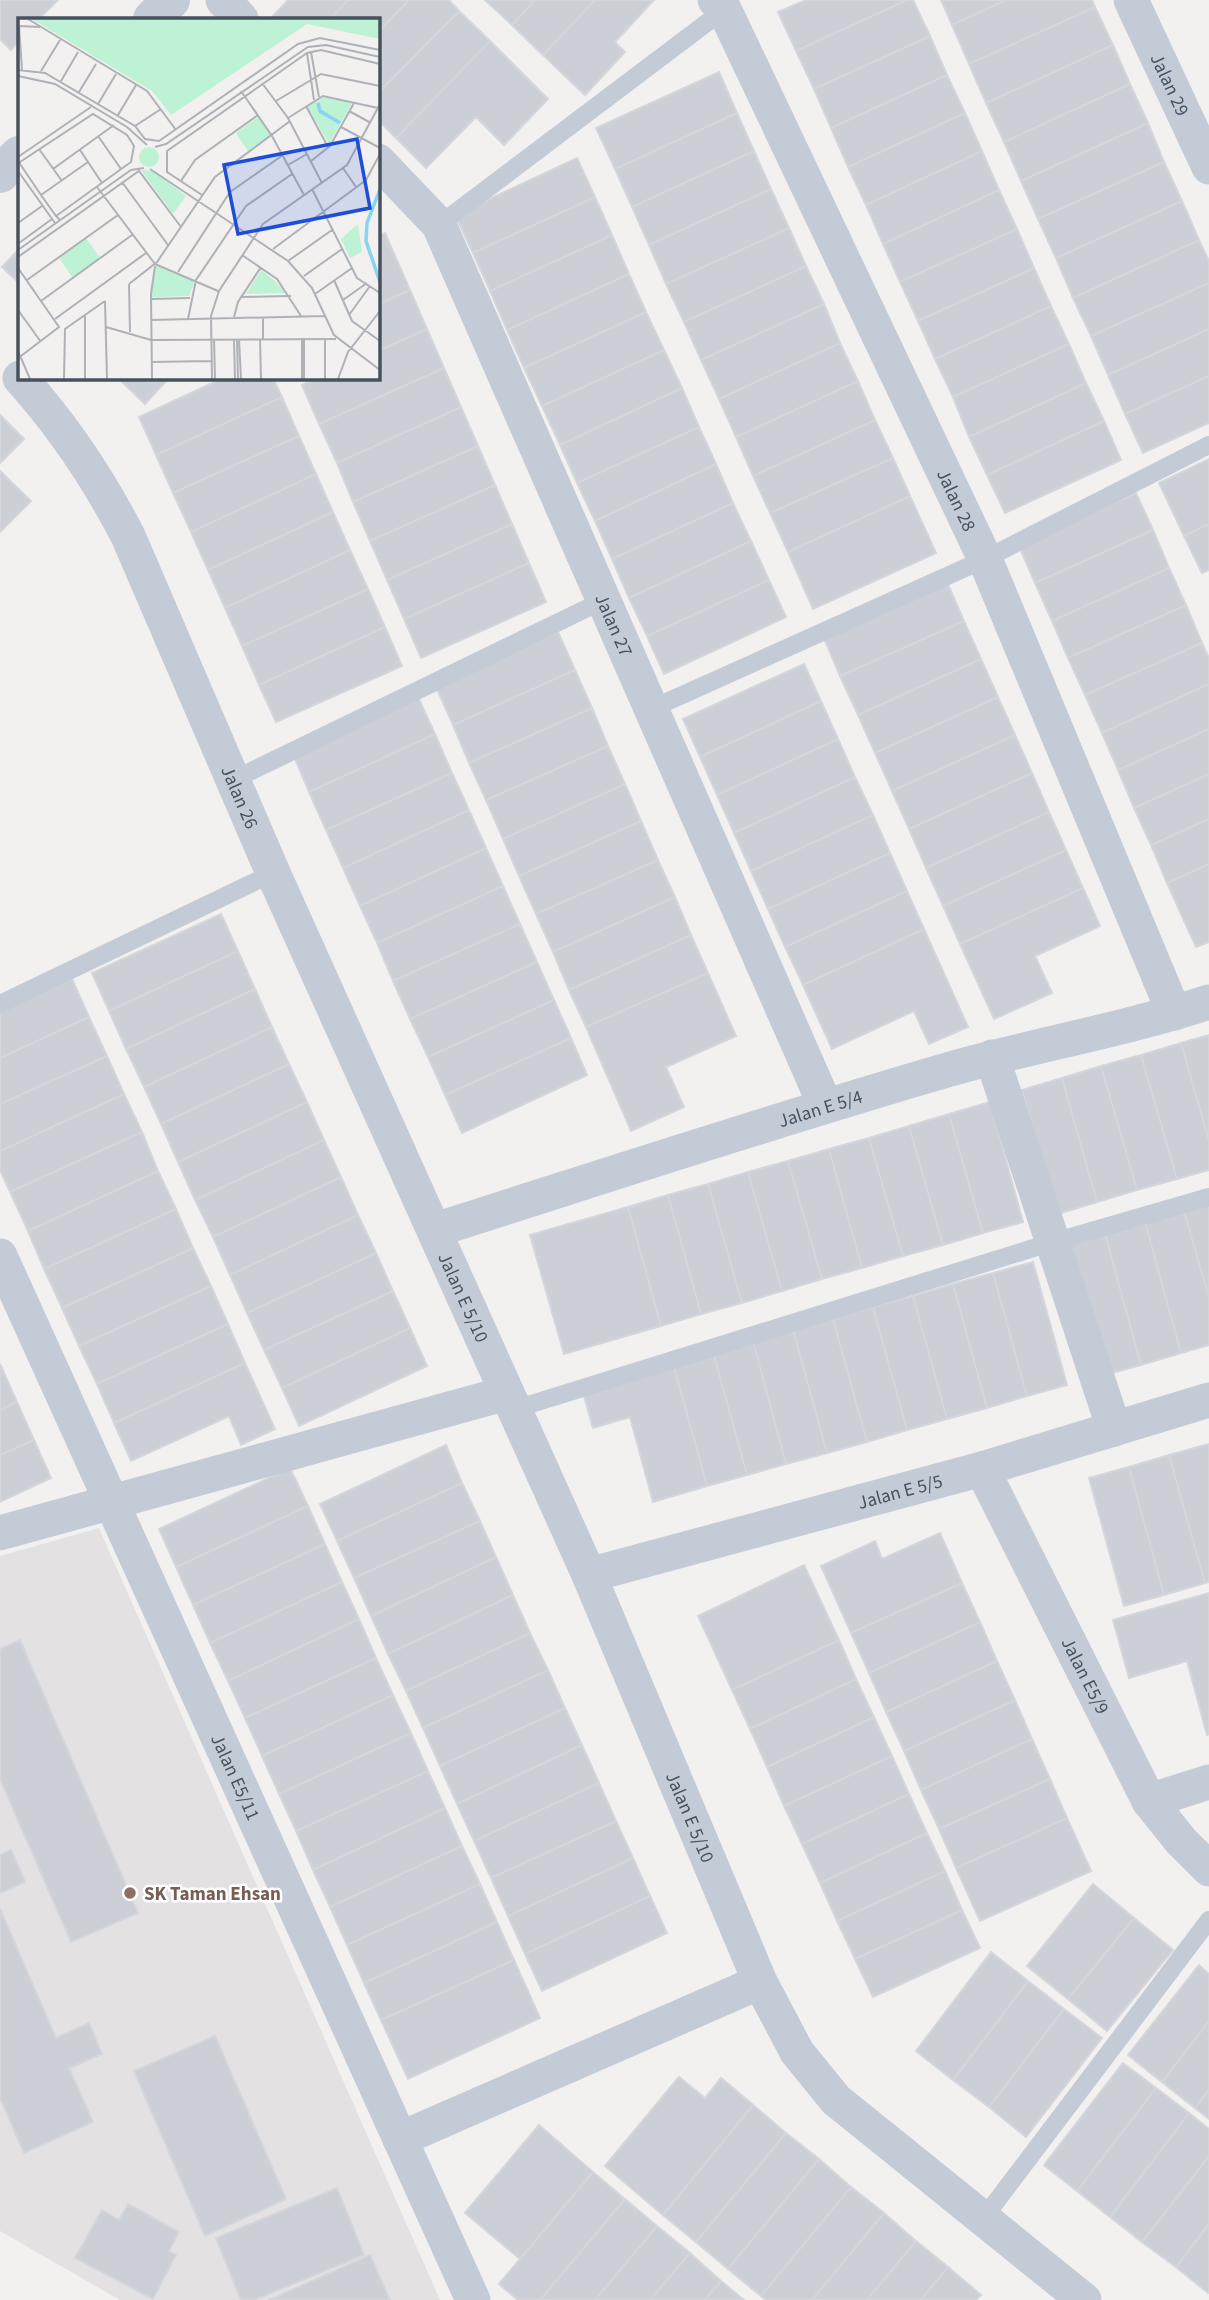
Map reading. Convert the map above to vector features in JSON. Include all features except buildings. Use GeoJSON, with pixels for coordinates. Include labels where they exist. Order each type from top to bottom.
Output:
{"type":"FeatureCollection","features":[{"type":"Feature","properties":{"kind":"street"},"geometry":{"type":"LineString","coordinates":[[153,18],[171,0]]}},
{"type":"Feature","properties":{"kind":"street"},"geometry":{"type":"LineString","coordinates":[[223,0],[240,18]]}},
{"type":"Feature","properties":{"kind":"street","name":"Jalan 29"},"geometry":{"type":"LineString","coordinates":[[1131,0],[1209,167]]}},
{"type":"Feature","properties":{"kind":"street","name":"Jalan 28"},"geometry":{"type":"LineString","coordinates":[[725,3],[985,559],[1174,1013]]}},
{"type":"Feature","properties":{"kind":"street"},"geometry":{"type":"LineString","coordinates":[[0,174],[18,156]]}},
{"type":"Feature","properties":{"kind":"street","name":"Jalan 27"},"geometry":{"type":"LineString","coordinates":[[380,163],[439,225],[825,1105]]}},
{"type":"Feature","properties":{"kind":"street","name":"Jalan 26"},"geometry":{"type":"LineString","coordinates":[[0,358],[18,375]]}},
{"type":"Feature","properties":{"kind":"street","name":"Jalan 26"},"geometry":{"type":"LineString","coordinates":[[23,380],[53,415],[106,494],[128,537],[273,873],[435,1230]]}},
{"type":"Feature","properties":{"kind":"street","name":"Jalan E 5/4"},"geometry":{"type":"LineString","coordinates":[[435,1230],[825,1105],[992,1057],[1209,1002]]}},
{"type":"Feature","properties":{"kind":"street"},"geometry":{"type":"LineString","coordinates":[[992,1057],[1114,1429]]}},
{"type":"Feature","properties":{"kind":"street","name":"Jalan E 5/10"},"geometry":{"type":"LineString","coordinates":[[435,1230],[589,1575],[760,1982],[797,2052],[836,2099],[1083,2300]]}},
{"type":"Feature","properties":{"kind":"street","name":"Jalan E5/11"},"geometry":{"type":"LineString","coordinates":[[0,1256],[473,2300]]}},
{"type":"Feature","properties":{"kind":"street","name":"Jalan E 5/5"},"geometry":{"type":"LineString","coordinates":[[589,1575],[982,1469],[1209,1400]]}},
{"type":"Feature","properties":{"kind":"street"},"geometry":{"type":"LineString","coordinates":[[0,1533],[111,1502],[511,1401]]}},
{"type":"Feature","properties":{"kind":"street","name":"Jalan E5/9"},"geometry":{"type":"LineString","coordinates":[[982,1469],[1149,1801],[1209,1869]]}},
{"type":"Feature","properties":{"kind":"street"},"geometry":{"type":"LineString","coordinates":[[1149,1801],[1209,1782]]}},
{"type":"Feature","properties":{"kind":"street"},"geometry":{"type":"LineString","coordinates":[[400,2139],[760,1982]]}},
{"type":"Feature","properties":{"kind":"lane"},"geometry":{"type":"LineString","coordinates":[[439,225],[725,3]]}},
{"type":"Feature","properties":{"kind":"lane"},"geometry":{"type":"LineString","coordinates":[[651,709],[985,559],[1209,445]]}},
{"type":"Feature","properties":{"kind":"lane"},"geometry":{"type":"LineString","coordinates":[[233,780],[604,600]]}},
{"type":"Feature","properties":{"kind":"lane"},"geometry":{"type":"LineString","coordinates":[[0,1004],[273,873]]}},
{"type":"Feature","properties":{"kind":"lane"},"geometry":{"type":"LineString","coordinates":[[511,1401],[1209,1197]]}},
{"type":"Feature","properties":{"kind":"lane"},"geometry":{"type":"LineString","coordinates":[[983,2219],[1209,1920]]}},
{"type":"Feature","properties":{"kind":"shaded area","name":"SK Taman Ehsan"},"geometry":{"type":"Polygon","coordinates":[[[99,1528],[440,2300],[120,2300],[0,2231],[0,1556],[99,1528]]]}},
{"type":"Feature","properties":{"kind":"place","name":"SK Taman Ehsan"},"geometry":{"type":"Point","coordinates":[130,1893]}}]}
